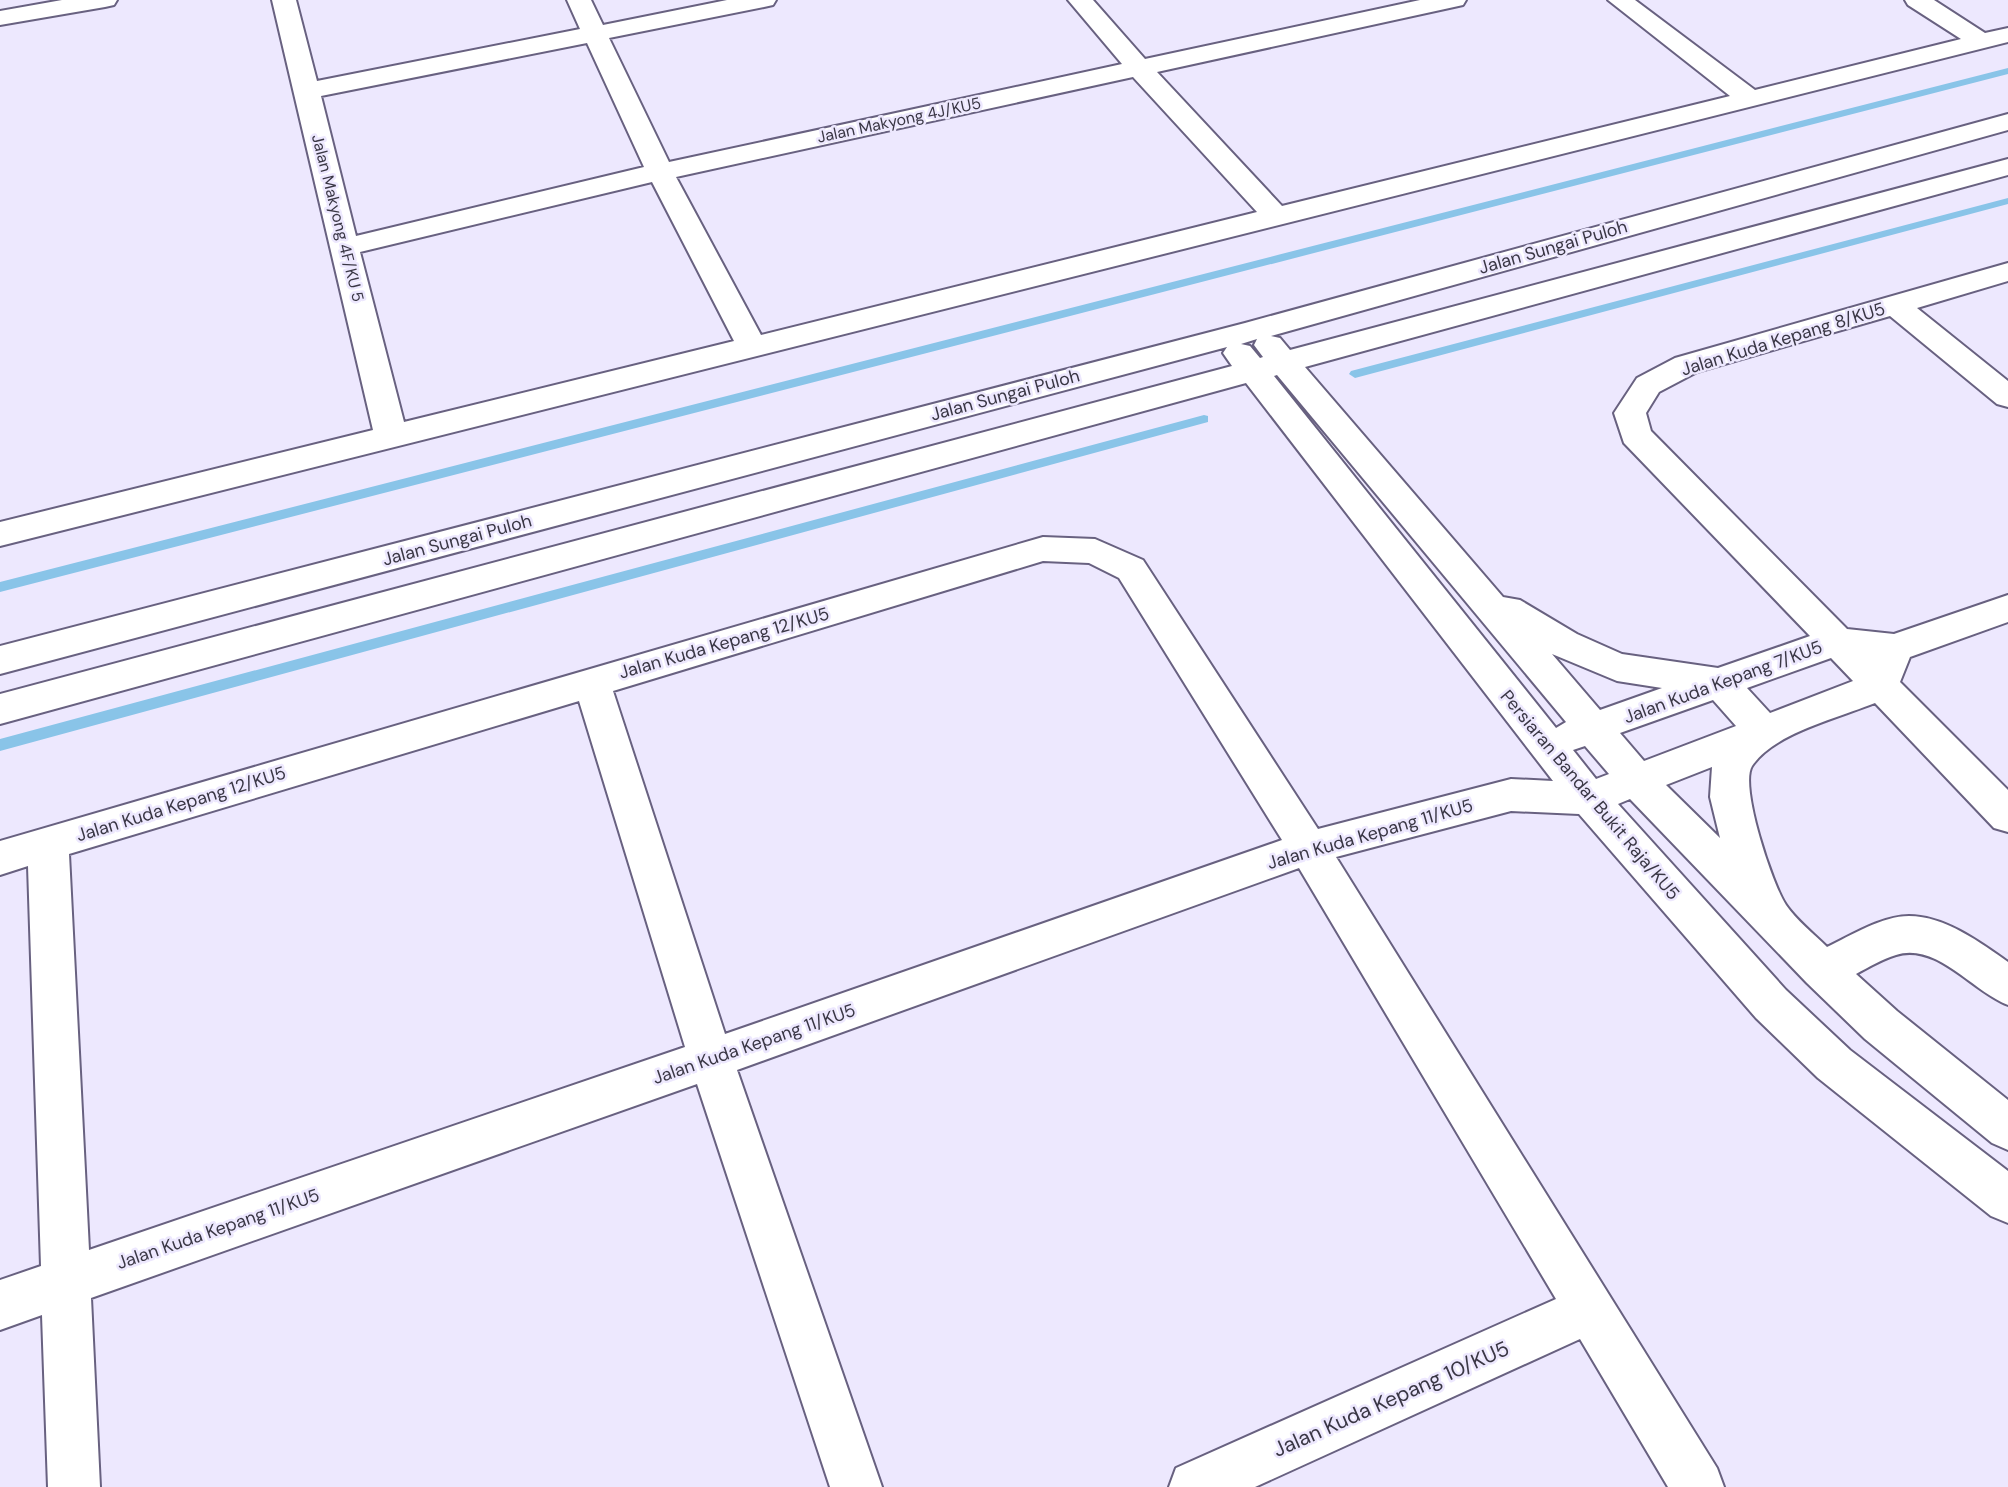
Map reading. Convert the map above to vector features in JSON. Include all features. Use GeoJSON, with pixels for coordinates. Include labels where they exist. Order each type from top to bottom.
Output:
{"type":"FeatureCollection","features":[{"type":"Feature","properties":{"kind":"street"},"geometry":{"type":"LineString","coordinates":[[0,18],[105,0]]}},
{"type":"Feature","properties":{"kind":"street","name":"Jalan Makyong 4F/KU 5"},"geometry":{"type":"LineString","coordinates":[[285,0],[391,436]]}},
{"type":"Feature","properties":{"kind":"street"},"geometry":{"type":"LineString","coordinates":[[579,0],[660,172],[751,347]]}},
{"type":"Feature","properties":{"kind":"street"},"geometry":{"type":"LineString","coordinates":[[307,91],[764,0]]}},
{"type":"Feature","properties":{"kind":"street"},"geometry":{"type":"LineString","coordinates":[[1080,0],[1277,217]]}},
{"type":"Feature","properties":{"kind":"street","name":"Jalan Makyong 4J/KU5"},"geometry":{"type":"LineString","coordinates":[[345,247],[660,172],[1454,0]]}},
{"type":"Feature","properties":{"kind":"street"},"geometry":{"type":"LineString","coordinates":[[1620,0],[1752,100]]}},
{"type":"Feature","properties":{"kind":"street"},"geometry":{"type":"LineString","coordinates":[[1917,0],[1995,39]]}},
{"type":"Feature","properties":{"kind":"street"},"geometry":{"type":"LineString","coordinates":[[0,534],[1995,39]]}},
{"type":"Feature","properties":{"kind":"street","name":"Jalan Sungai Puloh"},"geometry":{"type":"LineString","coordinates":[[0,660],[1242,333],[2008,122]]}},
{"type":"Feature","properties":{"kind":"street"},"geometry":{"type":"LineString","coordinates":[[0,709],[2008,167]]}},
{"type":"Feature","properties":{"kind":"street","name":"Jalan Kuda Kepang 8/KU5"},"geometry":{"type":"LineString","coordinates":[[2008,272],[1686,365],[1648,385],[1630,413],[1636,435],[2008,816]]}},
{"type":"Feature","properties":{"kind":"street"},"geometry":{"type":"LineString","coordinates":[[1895,305],[2008,397]]}},
{"type":"Feature","properties":{"kind":"street","name":"Persiaran Bandar Bukit Raja/KU5"},"geometry":{"type":"LineString","coordinates":[[1242,333],[1284,362],[1302,408],[1546,744],[1589,798],[1771,1004],[1834,1064],[2008,1200]]}},
{"type":"Feature","properties":{"kind":"street","name":"Persiaran Bandar Bukit Raja/KU5"},"geometry":{"type":"LineString","coordinates":[[1242,333],[1253,371],[1302,408],[1468,581],[1638,781],[1769,918],[1881,1025],[2008,1128]]}},
{"type":"Feature","properties":{"kind":"street"},"geometry":{"type":"LineString","coordinates":[[1201,385],[1228,387],[1259,399],[1302,408],[1319,382],[1325,364],[1342,347]]}},
{"type":"Feature","properties":{"kind":"street","name":"Jalan Kuda Kepang 12/KU5"},"geometry":{"type":"LineString","coordinates":[[0,858],[1043,549],[1095,551],[1131,569],[1308,848],[1698,1487]]}},
{"type":"Feature","properties":{"kind":"street"},"geometry":{"type":"LineString","coordinates":[[1468,581],[1532,626],[1564,644],[1617,667],[1720,683],[1765,733]]}},
{"type":"Feature","properties":{"kind":"street","name":"Jalan Kuda Kepang 7/KU5"},"geometry":{"type":"LineString","coordinates":[[1546,744],[1837,641],[1895,648],[2008,608]]}},
{"type":"Feature","properties":{"kind":"street"},"geometry":{"type":"LineString","coordinates":[[1589,798],[1765,733],[1880,686],[1895,648]]}},
{"type":"Feature","properties":{"kind":"street"},"geometry":{"type":"LineString","coordinates":[[592,682],[711,1059],[856,1487]]}},
{"type":"Feature","properties":{"kind":"street"},"geometry":{"type":"LineString","coordinates":[[1765,733],[1737,755],[1730,769],[1731,807],[1769,918]]}},
{"type":"Feature","properties":{"kind":"street"},"geometry":{"type":"LineString","coordinates":[[1511,795],[1546,744]]}},
{"type":"Feature","properties":{"kind":"street","name":"Jalan Kuda Kepang 11/KU5"},"geometry":{"type":"LineString","coordinates":[[0,1305],[711,1059],[1308,848],[1511,795],[1589,798]]}},
{"type":"Feature","properties":{"kind":"street"},"geometry":{"type":"LineString","coordinates":[[48,844],[74,1487]]}},
{"type":"Feature","properties":{"kind":"street"},"geometry":{"type":"LineString","coordinates":[[1822,970],[1897,936],[1920,936],[1937,939],[2008,986]]}},
{"type":"Feature","properties":{"kind":"street","name":"Jalan Kuda Kepang 10/KU5"},"geometry":{"type":"LineString","coordinates":[[1195,1487],[1588,1310]]}},
{"type":"Feature","properties":{"kind":"waterway"},"geometry":{"type":"LineString","coordinates":[[0,587],[2008,71]]}},
{"type":"Feature","properties":{"kind":"waterway"},"geometry":{"type":"LineString","coordinates":[[1355,374],[2008,201]]}},
{"type":"Feature","properties":{"kind":"waterway"},"geometry":{"type":"LineString","coordinates":[[0,745],[1204,419]]}}]}
